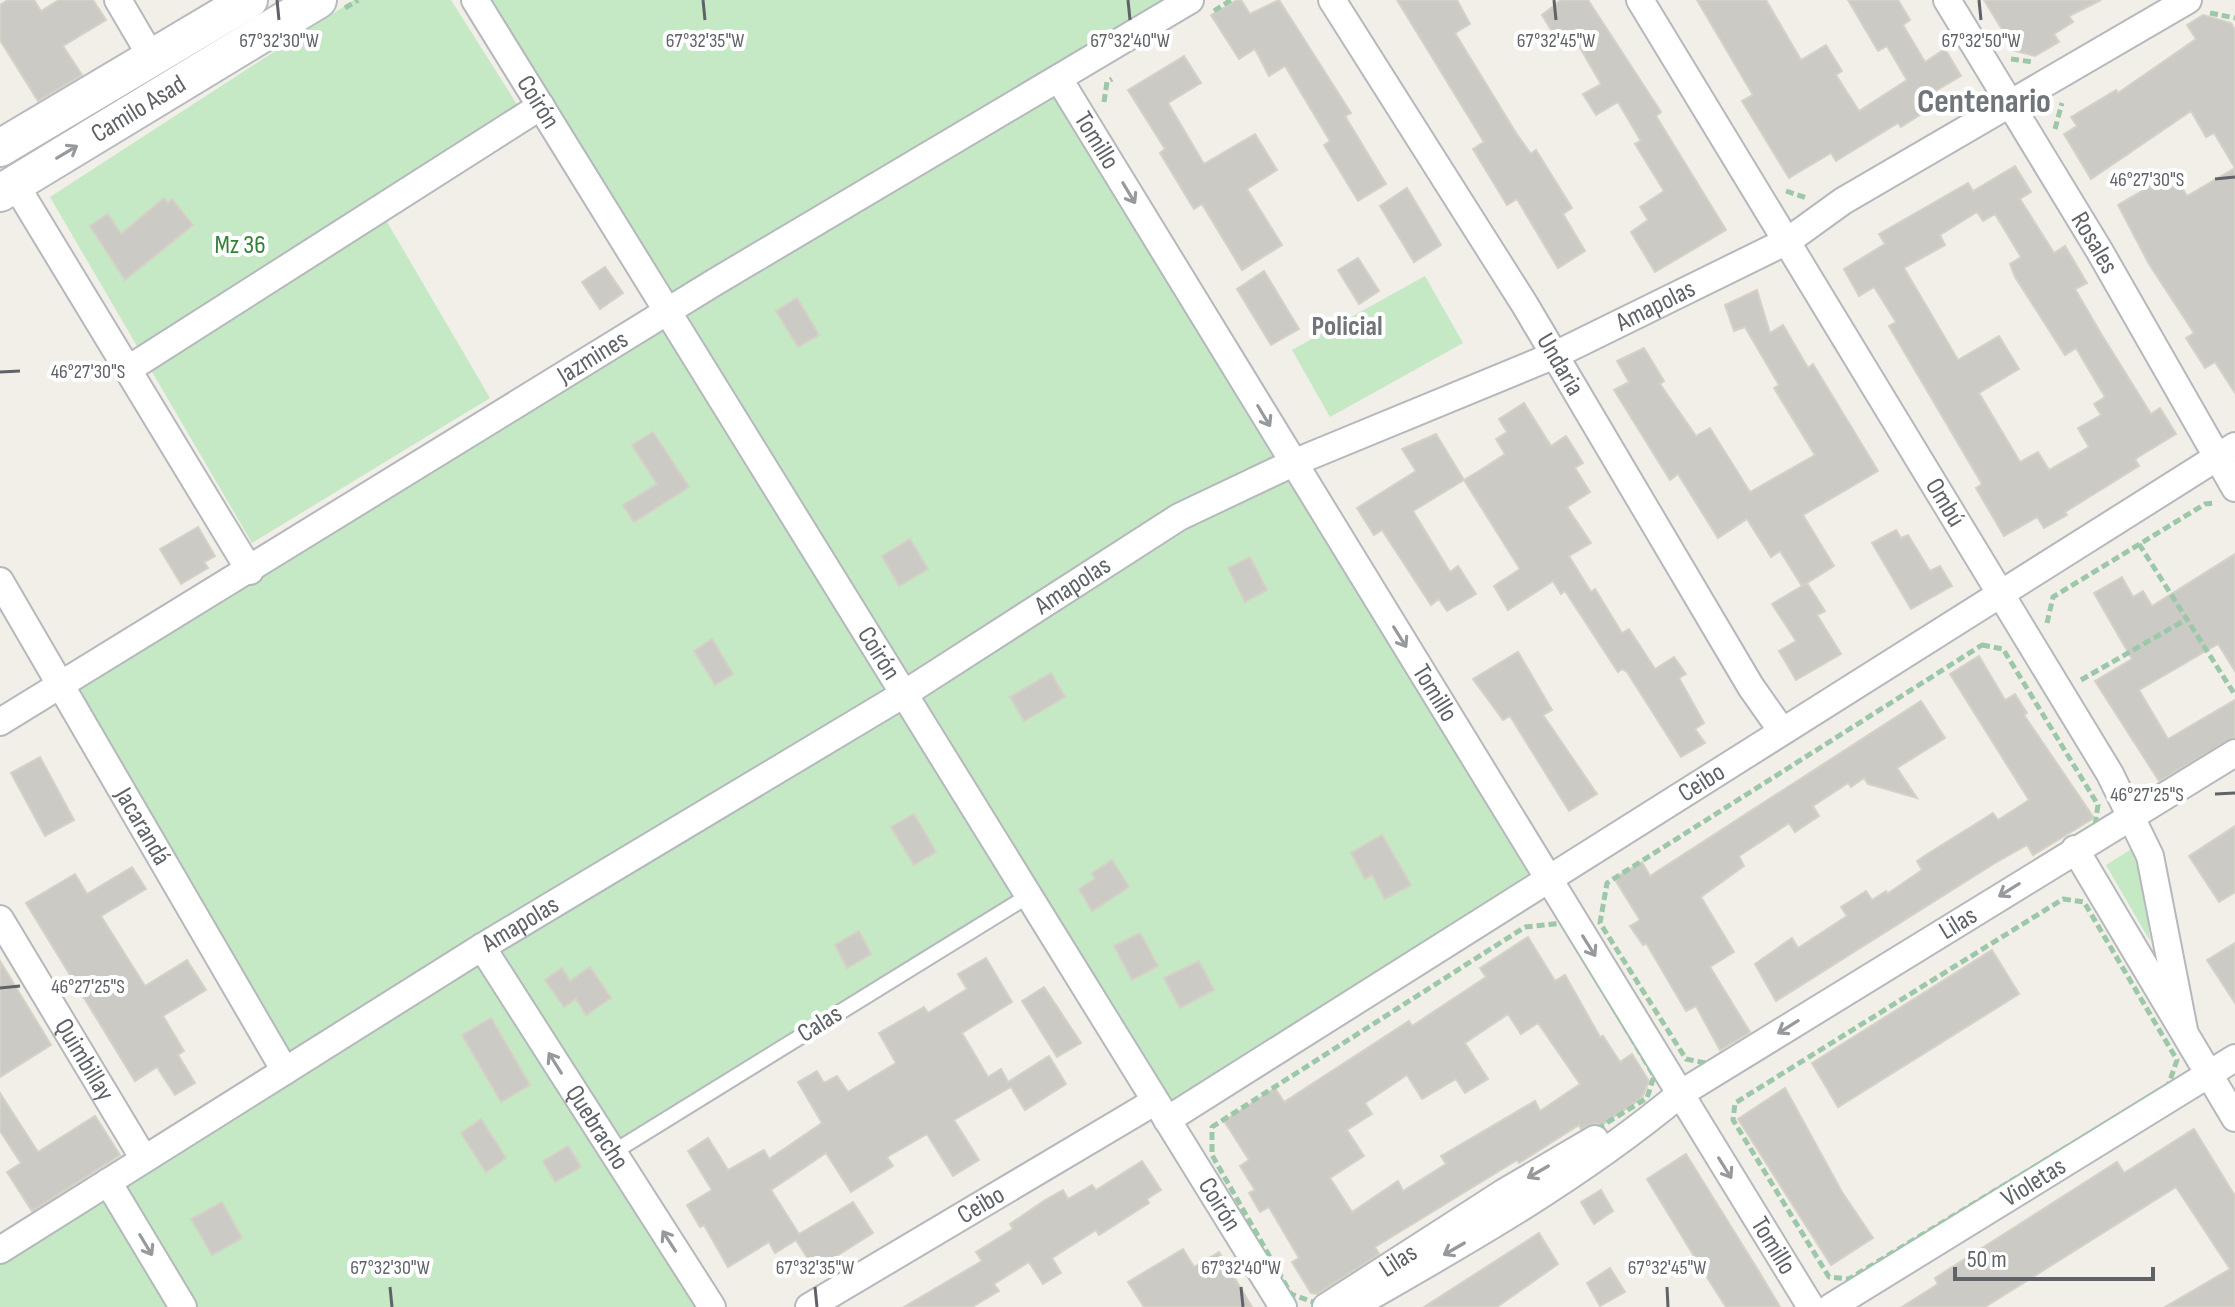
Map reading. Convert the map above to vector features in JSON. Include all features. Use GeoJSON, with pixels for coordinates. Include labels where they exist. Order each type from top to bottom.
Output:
{"type":"FeatureCollection","features":[{"type":"Feature","properties":{"kind":"street"},"geometry":{"type":"LineString","coordinates":[[118,0],[152,58]]}},
{"type":"Feature","properties":{"kind":"street","name":"Camilo Asad"},"geometry":{"type":"LineString","coordinates":[[0,148],[249,0]]}},
{"type":"Feature","properties":{"kind":"street","name":"Coirón"},"geometry":{"type":"LineString","coordinates":[[475,0],[1283,1307]]}},
{"type":"Feature","properties":{"kind":"street","name":"Undaria"},"geometry":{"type":"LineString","coordinates":[[1332,0],[1555,355],[1751,687],[1782,731]]}},
{"type":"Feature","properties":{"kind":"street","name":"Ombú"},"geometry":{"type":"LineString","coordinates":[[1640,0],[1789,240],[2110,774],[2150,856],[2184,1030]]}},
{"type":"Feature","properties":{"kind":"street","name":"Rosales"},"geometry":{"type":"LineString","coordinates":[[1947,0],[2226,452],[2235,488]]}},
{"type":"Feature","properties":{"kind":"street","name":"Amapolas"},"geometry":{"type":"LineString","coordinates":[[0,1250],[482,947],[904,694],[1179,517],[1293,463],[1555,355],[1789,240],[1843,201],[2188,0]]}},
{"type":"Feature","properties":{"kind":"street","name":"Camilo Asad"},"geometry":{"type":"LineString","coordinates":[[7,188],[325,8]]}},
{"type":"Feature","properties":{"kind":"street","name":"Jazmines"},"geometry":{"type":"LineString","coordinates":[[0,722],[669,311],[1059,79],[1199,8]]}},
{"type":"Feature","properties":{"kind":"street","name":"Tomillo"},"geometry":{"type":"LineString","coordinates":[[1059,79],[1811,1307]]}},
{"type":"Feature","properties":{"kind":"street"},"geometry":{"type":"LineString","coordinates":[[127,370],[541,106]]}},
{"type":"Feature","properties":{"kind":"street"},"geometry":{"type":"LineString","coordinates":[[7,188],[127,370],[250,571]]}},
{"type":"Feature","properties":{"kind":"street","name":"Ceibo"},"geometry":{"type":"LineString","coordinates":[[809,1307],[1160,1111],[1548,880],[2226,452]]}},
{"type":"Feature","properties":{"kind":"street","name":"Jacarandá"},"geometry":{"type":"LineString","coordinates":[[0,581],[285,1071]]}},
{"type":"Feature","properties":{"kind":"street","name":"Lilas"},"geometry":{"type":"LineString","coordinates":[[1352,1307],[1516,1213],[1640,1127],[1680,1094],[2235,753]]}},
{"type":"Feature","properties":{"kind":"street","name":"Ombú"},"geometry":{"type":"LineString","coordinates":[[2075,849],[2235,1118]]}},
{"type":"Feature","properties":{"kind":"street","name":"Quimbillay"},"geometry":{"type":"LineString","coordinates":[[0,919],[144,1159]]}},
{"type":"Feature","properties":{"kind":"street","name":"Quebracho"},"geometry":{"type":"LineString","coordinates":[[482,947],[712,1307]]}},
{"type":"Feature","properties":{"kind":"street","name":"Violetas"},"geometry":{"type":"LineString","coordinates":[[1831,1307],[2235,1058]]}},
{"type":"Feature","properties":{"kind":"street","name":"Lilas"},"geometry":{"type":"LineString","coordinates":[[1326,1307],[1503,1193],[1652,1105],[1680,1094]]}},
{"type":"Feature","properties":{"kind":"street"},"geometry":{"type":"LineString","coordinates":[[108,1182],[183,1307]]}},
{"type":"Feature","properties":{"kind":"lane","name":"Calas"},"geometry":{"type":"LineString","coordinates":[[612,1153],[1028,896]]}},
{"type":"Feature","properties":{"kind":"path"},"geometry":{"type":"LineString","coordinates":[[325,8],[358,0]]}},
{"type":"Feature","properties":{"kind":"path"},"geometry":{"type":"LineString","coordinates":[[1199,8],[1231,0]]}},
{"type":"Feature","properties":{"kind":"path"},"geometry":{"type":"LineString","coordinates":[[2011,59],[2036,62]]}},
{"type":"Feature","properties":{"kind":"path"},"geometry":{"type":"LineString","coordinates":[[1102,112],[1107,82],[1123,71]]}},
{"type":"Feature","properties":{"kind":"path"},"geometry":{"type":"LineString","coordinates":[[2054,635],[2046,623],[2053,597],[2205,504]]}},
{"type":"Feature","properties":{"kind":"path"},"geometry":{"type":"LineString","coordinates":[[2139,544],[2235,695]]}},
{"type":"Feature","properties":{"kind":"path"},"geometry":{"type":"LineString","coordinates":[[2080,681],[2187,619]]}},
{"type":"Feature","properties":{"kind":"path"},"geometry":{"type":"LineString","coordinates":[[1982,645],[2003,649],[2098,805],[2095,826],[1715,1065],[1686,1059],[1600,923],[1607,883],[1982,645]]}},
{"type":"Feature","properties":{"kind":"path"},"geometry":{"type":"LineString","coordinates":[[2074,669],[2088,694]]}},
{"type":"Feature","properties":{"kind":"path"},"geometry":{"type":"LineString","coordinates":[[1829,1277],[1733,1120],[1735,1103],[2063,899],[2084,902],[2177,1060]]}},
{"type":"Feature","properties":{"kind":"path"},"geometry":{"type":"LineString","coordinates":[[1563,923],[1654,1076],[1647,1098],[1316,1303],[1291,1294],[1212,1155],[1212,1127],[1525,927],[1563,923]]}},
{"type":"Feature","properties":{"kind":"green space","name":"Mz 36"},"geometry":{"type":"Polygon","coordinates":[[[354,0],[451,0],[518,106],[373,198],[490,398],[252,543],[50,197],[354,0]]]}},
{"type":"Feature","properties":{"kind":"green space"},"geometry":{"type":"Polygon","coordinates":[[[475,0],[1190,0],[1060,79],[1548,880],[1167,1120],[1028,896],[612,1152],[712,1307],[0,1307],[0,1250],[284,1071],[60,685],[669,311],[475,0]]]}},
{"type":"Feature","properties":{"kind":"green space"},"geometry":{"type":"Polygon","coordinates":[[[1425,276],[1463,343],[1330,417],[1292,350],[1425,276]]]}},
{"type":"Feature","properties":{"kind":"green space"},"geometry":{"type":"Polygon","coordinates":[[[2133,848],[2142,866],[2150,941],[2106,865],[2133,848]]]}},
{"type":"Feature","properties":{"kind":"building"},"geometry":{"type":"Polygon","coordinates":[[[8,0],[34,0],[41,11],[59,0],[93,0],[106,20],[63,46],[82,75],[38,101],[0,40],[0,5],[8,0]]]}},
{"type":"Feature","properties":{"kind":"building"},"geometry":{"type":"Polygon","coordinates":[[[1241,0],[1250,14],[1279,0],[1351,113],[1345,116],[1386,184],[1358,201],[1324,145],[1330,141],[1285,66],[1269,76],[1255,49],[1239,59],[1211,15],[1241,0]]]}},
{"type":"Feature","properties":{"kind":"building"},"geometry":{"type":"Polygon","coordinates":[[[1397,0],[1457,0],[1470,24],[1455,33],[1516,133],[1531,154],[1536,150],[1572,208],[1563,214],[1585,251],[1558,268],[1517,199],[1507,205],[1473,149],[1484,142],[1397,0]]]}},
{"type":"Feature","properties":{"kind":"building"},"geometry":{"type":"Polygon","coordinates":[[[1561,0],[1588,0],[1661,112],[1656,116],[1726,230],[1655,272],[1631,232],[1648,220],[1640,207],[1664,191],[1635,144],[1641,141],[1618,102],[1596,115],[1583,94],[1601,84],[1572,34],[1559,43],[1542,15],[1561,0]]]}},
{"type":"Feature","properties":{"kind":"building"},"geometry":{"type":"Polygon","coordinates":[[[1697,0],[1766,0],[1801,60],[1826,45],[1842,71],[1836,75],[1859,111],[1907,80],[1887,46],[1878,51],[1848,0],[1898,0],[1910,20],[1903,25],[1925,62],[1945,49],[1961,76],[1920,100],[1926,111],[1901,127],[1898,123],[1836,161],[1831,153],[1789,178],[1742,101],[1753,95],[1697,0]]]}},
{"type":"Feature","properties":{"kind":"building"},"geometry":{"type":"Polygon","coordinates":[[[1984,0],[2101,0],[2069,16],[2073,22],[2054,34],[2059,42],[2035,56],[2015,51],[1984,0]]]}},
{"type":"Feature","properties":{"kind":"building"},"geometry":{"type":"Polygon","coordinates":[[[2203,15],[2231,23],[2235,30],[2235,168],[2214,133],[2206,137],[2191,111],[2091,179],[2064,134],[2077,126],[2071,117],[2116,90],[2118,93],[2196,39],[2187,25],[2203,15]]]}},
{"type":"Feature","properties":{"kind":"building"},"geometry":{"type":"Polygon","coordinates":[[[1184,56],[1201,83],[1168,103],[1204,164],[1255,134],[1277,170],[1247,189],[1282,245],[1242,270],[1202,204],[1194,209],[1160,153],[1165,149],[1128,90],[1184,56]]]}},
{"type":"Feature","properties":{"kind":"building"},"geometry":{"type":"Polygon","coordinates":[[[2015,166],[2031,192],[2020,199],[2054,253],[2065,246],[2087,283],[2075,289],[2100,332],[2151,414],[2160,408],[2176,434],[2135,459],[2139,466],[2065,512],[2067,515],[2044,528],[2037,517],[2004,536],[1976,488],[1982,484],[1889,326],[1896,322],[1874,287],[1859,296],[1844,269],[1885,244],[1879,234],[1968,183],[1973,191],[2015,166]],[[1977,212],[1940,235],[1945,245],[1904,268],[1958,360],[1999,336],[2019,369],[1979,393],[2020,462],[2038,452],[2049,470],[2089,447],[2078,428],[2101,415],[2094,404],[2105,397],[2076,348],[2065,355],[2015,277],[2010,264],[2021,257],[1995,214],[1983,221],[1977,212]]]}},
{"type":"Feature","properties":{"kind":"building"},"geometry":{"type":"Polygon","coordinates":[[[2235,168],[2235,393],[2215,362],[2205,368],[2186,338],[2194,333],[2149,264],[2118,205],[2173,173],[2187,196],[2235,168]]]}},
{"type":"Feature","properties":{"kind":"building"},"geometry":{"type":"Polygon","coordinates":[[[1407,188],[1441,245],[1414,262],[1380,206],[1407,188]]]}},
{"type":"Feature","properties":{"kind":"building"},"geometry":{"type":"Polygon","coordinates":[[[164,198],[168,203],[172,199],[193,225],[125,280],[90,226],[108,214],[121,234],[164,198]]]}},
{"type":"Feature","properties":{"kind":"building"},"geometry":{"type":"Polygon","coordinates":[[[1358,258],[1379,291],[1359,304],[1338,270],[1358,258]]]}},
{"type":"Feature","properties":{"kind":"building"},"geometry":{"type":"Polygon","coordinates":[[[605,267],[623,293],[600,309],[582,282],[605,267]]]}},
{"type":"Feature","properties":{"kind":"building"},"geometry":{"type":"Polygon","coordinates":[[[1264,271],[1299,329],[1271,345],[1237,289],[1264,271]]]}},
{"type":"Feature","properties":{"kind":"building"},"geometry":{"type":"Polygon","coordinates":[[[1757,290],[1770,333],[1783,325],[1808,368],[1813,364],[1878,471],[1803,515],[1834,566],[1802,586],[1780,551],[1771,557],[1747,519],[1718,538],[1678,474],[1670,480],[1614,390],[1629,382],[1617,361],[1644,348],[1664,381],[1660,384],[1696,436],[1710,428],[1750,492],[1815,455],[1774,388],[1779,385],[1745,327],[1734,331],[1725,305],[1757,290]]]}},
{"type":"Feature","properties":{"kind":"building"},"geometry":{"type":"Polygon","coordinates":[[[797,298],[819,335],[798,347],[776,311],[797,298]]]}},
{"type":"Feature","properties":{"kind":"building"},"geometry":{"type":"Polygon","coordinates":[[[1524,403],[1551,446],[1566,436],[1583,463],[1575,468],[1590,492],[1567,507],[1591,543],[1569,556],[1591,592],[1595,589],[1622,633],[1629,629],[1655,669],[1674,657],[1686,674],[1679,678],[1704,723],[1695,729],[1705,743],[1681,757],[1627,672],[1622,669],[1618,672],[1565,591],[1561,594],[1553,581],[1508,610],[1494,586],[1520,569],[1464,480],[1505,454],[1496,439],[1507,432],[1499,419],[1524,403]]]}},
{"type":"Feature","properties":{"kind":"building"},"geometry":{"type":"Polygon","coordinates":[[[653,432],[689,487],[634,522],[623,505],[657,484],[632,445],[653,432]]]}},
{"type":"Feature","properties":{"kind":"building"},"geometry":{"type":"Polygon","coordinates":[[[1436,434],[1464,480],[1413,511],[1450,572],[1458,566],[1476,594],[1447,611],[1439,599],[1431,605],[1382,530],[1374,535],[1357,508],[1416,471],[1402,449],[1436,434]]]}},
{"type":"Feature","properties":{"kind":"building"},"geometry":{"type":"Polygon","coordinates":[[[198,527],[215,556],[204,562],[208,568],[181,584],[160,549],[198,527]]]}},
{"type":"Feature","properties":{"kind":"building"},"geometry":{"type":"Polygon","coordinates":[[[1896,530],[1901,538],[1908,535],[1930,571],[1940,566],[1952,586],[1911,609],[1872,543],[1896,530]]]}},
{"type":"Feature","properties":{"kind":"building"},"geometry":{"type":"Polygon","coordinates":[[[910,539],[928,569],[899,586],[882,556],[910,539]]]}},
{"type":"Feature","properties":{"kind":"building"},"geometry":{"type":"Polygon","coordinates":[[[2235,554],[2235,671],[2218,644],[2139,690],[2168,739],[2235,700],[2235,737],[2159,781],[2095,681],[2132,659],[2094,593],[2122,577],[2133,597],[2143,591],[2152,606],[2235,554]]]}},
{"type":"Feature","properties":{"kind":"building"},"geometry":{"type":"Polygon","coordinates":[[[1250,557],[1267,590],[1245,602],[1228,568],[1250,557]]]}},
{"type":"Feature","properties":{"kind":"building"},"geometry":{"type":"Polygon","coordinates":[[[1807,583],[1825,611],[1817,615],[1841,654],[1796,680],[1779,651],[1796,641],[1772,604],[1807,583]]]}},
{"type":"Feature","properties":{"kind":"building"},"geometry":{"type":"Polygon","coordinates":[[[712,639],[733,674],[715,685],[694,651],[712,639]]]}},
{"type":"Feature","properties":{"kind":"building"},"geometry":{"type":"Polygon","coordinates":[[[1518,652],[1552,710],[1543,715],[1597,794],[1569,811],[1510,716],[1503,720],[1473,679],[1518,652]]]}},
{"type":"Feature","properties":{"kind":"building"},"geometry":{"type":"Polygon","coordinates":[[[1979,656],[2005,700],[2015,694],[2027,713],[2024,715],[2094,818],[2033,855],[2027,845],[1995,863],[1776,1001],[1755,964],[1792,938],[1798,948],[1847,916],[1841,907],[1866,891],[1872,900],[1886,891],[1887,894],[1922,870],[1917,861],[1929,853],[1993,813],[1998,820],[2029,800],[1950,674],[1979,656]]]}},
{"type":"Feature","properties":{"kind":"building"},"geometry":{"type":"Polygon","coordinates":[[[1051,673],[1065,697],[1024,721],[1010,697],[1051,673]]]}},
{"type":"Feature","properties":{"kind":"building"},"geometry":{"type":"Polygon","coordinates":[[[1921,701],[1945,738],[1897,768],[1917,798],[1868,784],[1864,778],[1851,787],[1848,783],[1813,806],[1819,816],[1795,832],[1789,823],[1739,856],[1744,866],[1701,897],[1734,952],[1710,967],[1750,1032],[1720,1050],[1696,1006],[1686,1011],[1646,943],[1643,945],[1630,926],[1640,920],[1614,878],[1642,862],[1650,876],[1921,701]]]}},
{"type":"Feature","properties":{"kind":"building"},"geometry":{"type":"Polygon","coordinates":[[[40,757],[74,820],[45,836],[11,773],[40,757]]]}},
{"type":"Feature","properties":{"kind":"building"},"geometry":{"type":"Polygon","coordinates":[[[914,814],[936,852],[914,865],[891,827],[914,814]]]}},
{"type":"Feature","properties":{"kind":"building"},"geometry":{"type":"Polygon","coordinates":[[[2235,826],[2235,892],[2219,902],[2189,856],[2235,826]]]}},
{"type":"Feature","properties":{"kind":"building"},"geometry":{"type":"Polygon","coordinates":[[[1382,835],[1411,885],[1385,899],[1372,875],[1365,879],[1351,853],[1382,835]]]}},
{"type":"Feature","properties":{"kind":"building"},"geometry":{"type":"Polygon","coordinates":[[[1112,860],[1129,887],[1092,911],[1079,889],[1095,879],[1092,873],[1112,860]]]}},
{"type":"Feature","properties":{"kind":"building"},"geometry":{"type":"Polygon","coordinates":[[[132,867],[146,889],[101,916],[145,986],[187,960],[206,990],[163,1016],[184,1051],[178,1055],[195,1083],[175,1095],[157,1067],[135,1081],[26,903],[75,874],[87,894],[132,867]]]}},
{"type":"Feature","properties":{"kind":"building"},"geometry":{"type":"Polygon","coordinates":[[[859,931],[871,954],[847,968],[835,945],[859,931]]]}},
{"type":"Feature","properties":{"kind":"building"},"geometry":{"type":"Polygon","coordinates":[[[1140,933],[1158,966],[1132,980],[1114,946],[1140,933]]]}},
{"type":"Feature","properties":{"kind":"building"},"geometry":{"type":"Polygon","coordinates":[[[1528,937],[1555,981],[1565,975],[1600,1037],[1603,1036],[1620,1062],[1632,1054],[1649,1081],[1642,1098],[1602,1125],[1594,1123],[1581,1129],[1579,1125],[1519,1163],[1517,1160],[1375,1247],[1379,1254],[1317,1294],[1311,1293],[1292,1262],[1299,1258],[1269,1207],[1260,1212],[1249,1193],[1255,1190],[1240,1166],[1249,1160],[1224,1121],[1275,1088],[1284,1102],[1409,1021],[1412,1026],[1486,977],[1480,968],[1528,937]],[[1508,1014],[1465,1043],[1488,1079],[1465,1093],[1456,1079],[1422,1099],[1407,1075],[1365,1103],[1372,1114],[1347,1130],[1364,1156],[1330,1178],[1352,1212],[1398,1181],[1403,1191],[1446,1164],[1441,1156],[1535,1101],[1540,1111],[1580,1084],[1538,1023],[1521,1034],[1508,1014]]]}},
{"type":"Feature","properties":{"kind":"building"},"geometry":{"type":"Polygon","coordinates":[[[2235,943],[2235,1003],[2207,960],[2235,943]]]}},
{"type":"Feature","properties":{"kind":"building"},"geometry":{"type":"Polygon","coordinates":[[[1992,950],[2019,994],[1838,1107],[1812,1063],[1992,950]]]}},
{"type":"Feature","properties":{"kind":"building"},"geometry":{"type":"Polygon","coordinates":[[[986,958],[1012,1002],[962,1033],[988,1077],[1001,1069],[1008,1082],[1049,1056],[1066,1084],[1025,1110],[1011,1087],[954,1120],[979,1160],[953,1176],[927,1134],[887,1157],[893,1166],[851,1192],[826,1153],[771,1190],[799,1234],[853,1202],[873,1233],[832,1259],[836,1264],[818,1275],[796,1240],[775,1253],[769,1242],[728,1267],[704,1225],[700,1227],[687,1205],[712,1190],[688,1151],[708,1138],[728,1170],[764,1150],[769,1159],[822,1123],[798,1082],[817,1071],[824,1083],[837,1076],[848,1092],[896,1063],[879,1033],[924,1007],[928,1013],[967,989],[958,974],[986,958]]]}},
{"type":"Feature","properties":{"kind":"building"},"geometry":{"type":"Polygon","coordinates":[[[0,961],[51,1045],[0,1077],[0,961]]]}},
{"type":"Feature","properties":{"kind":"building"},"geometry":{"type":"Polygon","coordinates":[[[1199,961],[1214,990],[1180,1008],[1164,978],[1199,961]]]}},
{"type":"Feature","properties":{"kind":"building"},"geometry":{"type":"Polygon","coordinates":[[[590,967],[611,998],[586,1015],[576,999],[564,1007],[545,980],[562,968],[570,981],[590,967]]]}},
{"type":"Feature","properties":{"kind":"building"},"geometry":{"type":"Polygon","coordinates":[[[1044,987],[1081,1043],[1057,1057],[1022,1001],[1044,987]]]}},
{"type":"Feature","properties":{"kind":"building"},"geometry":{"type":"Polygon","coordinates":[[[491,1018],[530,1085],[501,1102],[462,1035],[491,1018]]]}},
{"type":"Feature","properties":{"kind":"building"},"geometry":{"type":"Polygon","coordinates":[[[1785,1088],[1842,1192],[1873,1238],[1831,1265],[1738,1119],[1785,1088]]]}},
{"type":"Feature","properties":{"kind":"building"},"geometry":{"type":"Polygon","coordinates":[[[0,1093],[38,1152],[95,1116],[120,1155],[32,1211],[7,1172],[21,1163],[0,1131],[0,1093]]]}},
{"type":"Feature","properties":{"kind":"building"},"geometry":{"type":"Polygon","coordinates":[[[481,1119],[506,1158],[486,1172],[461,1133],[481,1119]]]}},
{"type":"Feature","properties":{"kind":"building"},"geometry":{"type":"Polygon","coordinates":[[[2194,1129],[2235,1196],[2235,1307],[2165,1307],[2230,1269],[2176,1187],[1985,1307],[1902,1307],[1938,1284],[1935,1278],[2117,1162],[2124,1173],[2194,1129]]]}},
{"type":"Feature","properties":{"kind":"building"},"geometry":{"type":"Polygon","coordinates":[[[568,1146],[581,1167],[555,1182],[543,1161],[568,1146]]]}},
{"type":"Feature","properties":{"kind":"building"},"geometry":{"type":"Polygon","coordinates":[[[1686,1154],[1780,1307],[1726,1307],[1708,1279],[1647,1179],[1686,1154]]]}},
{"type":"Feature","properties":{"kind":"building"},"geometry":{"type":"Polygon","coordinates":[[[1142,1161],[1161,1190],[1147,1199],[1149,1203],[1099,1235],[1096,1230],[1052,1258],[1061,1273],[1043,1284],[1029,1262],[994,1284],[999,1291],[972,1307],[904,1307],[982,1261],[976,1252],[1013,1229],[1010,1224],[1045,1200],[1063,1190],[1068,1199],[1092,1185],[1096,1190],[1142,1161]]]}},
{"type":"Feature","properties":{"kind":"building"},"geometry":{"type":"Polygon","coordinates":[[[1601,1190],[1613,1211],[1594,1224],[1581,1202],[1601,1190]]]}},
{"type":"Feature","properties":{"kind":"building"},"geometry":{"type":"Polygon","coordinates":[[[222,1202],[242,1238],[212,1255],[191,1219],[222,1202]]]}},
{"type":"Feature","properties":{"kind":"building"},"geometry":{"type":"Polygon","coordinates":[[[1539,1233],[1558,1264],[1497,1307],[1424,1307],[1539,1233]]]}},
{"type":"Feature","properties":{"kind":"building"},"geometry":{"type":"Polygon","coordinates":[[[1183,1249],[1194,1267],[1219,1252],[1252,1307],[1144,1307],[1128,1282],[1183,1249]]]}},
{"type":"Feature","properties":{"kind":"building"},"geometry":{"type":"Polygon","coordinates":[[[1610,1268],[1625,1292],[1600,1306],[1587,1283],[1610,1268]]]}},
{"type":"Feature","properties":{"kind":"district","name":"Centenario"},"geometry":{"type":"Point","coordinates":[1984,101]}},
{"type":"Feature","properties":{"kind":"district","name":"Policial"},"geometry":{"type":"Point","coordinates":[1347,326]}}]}
